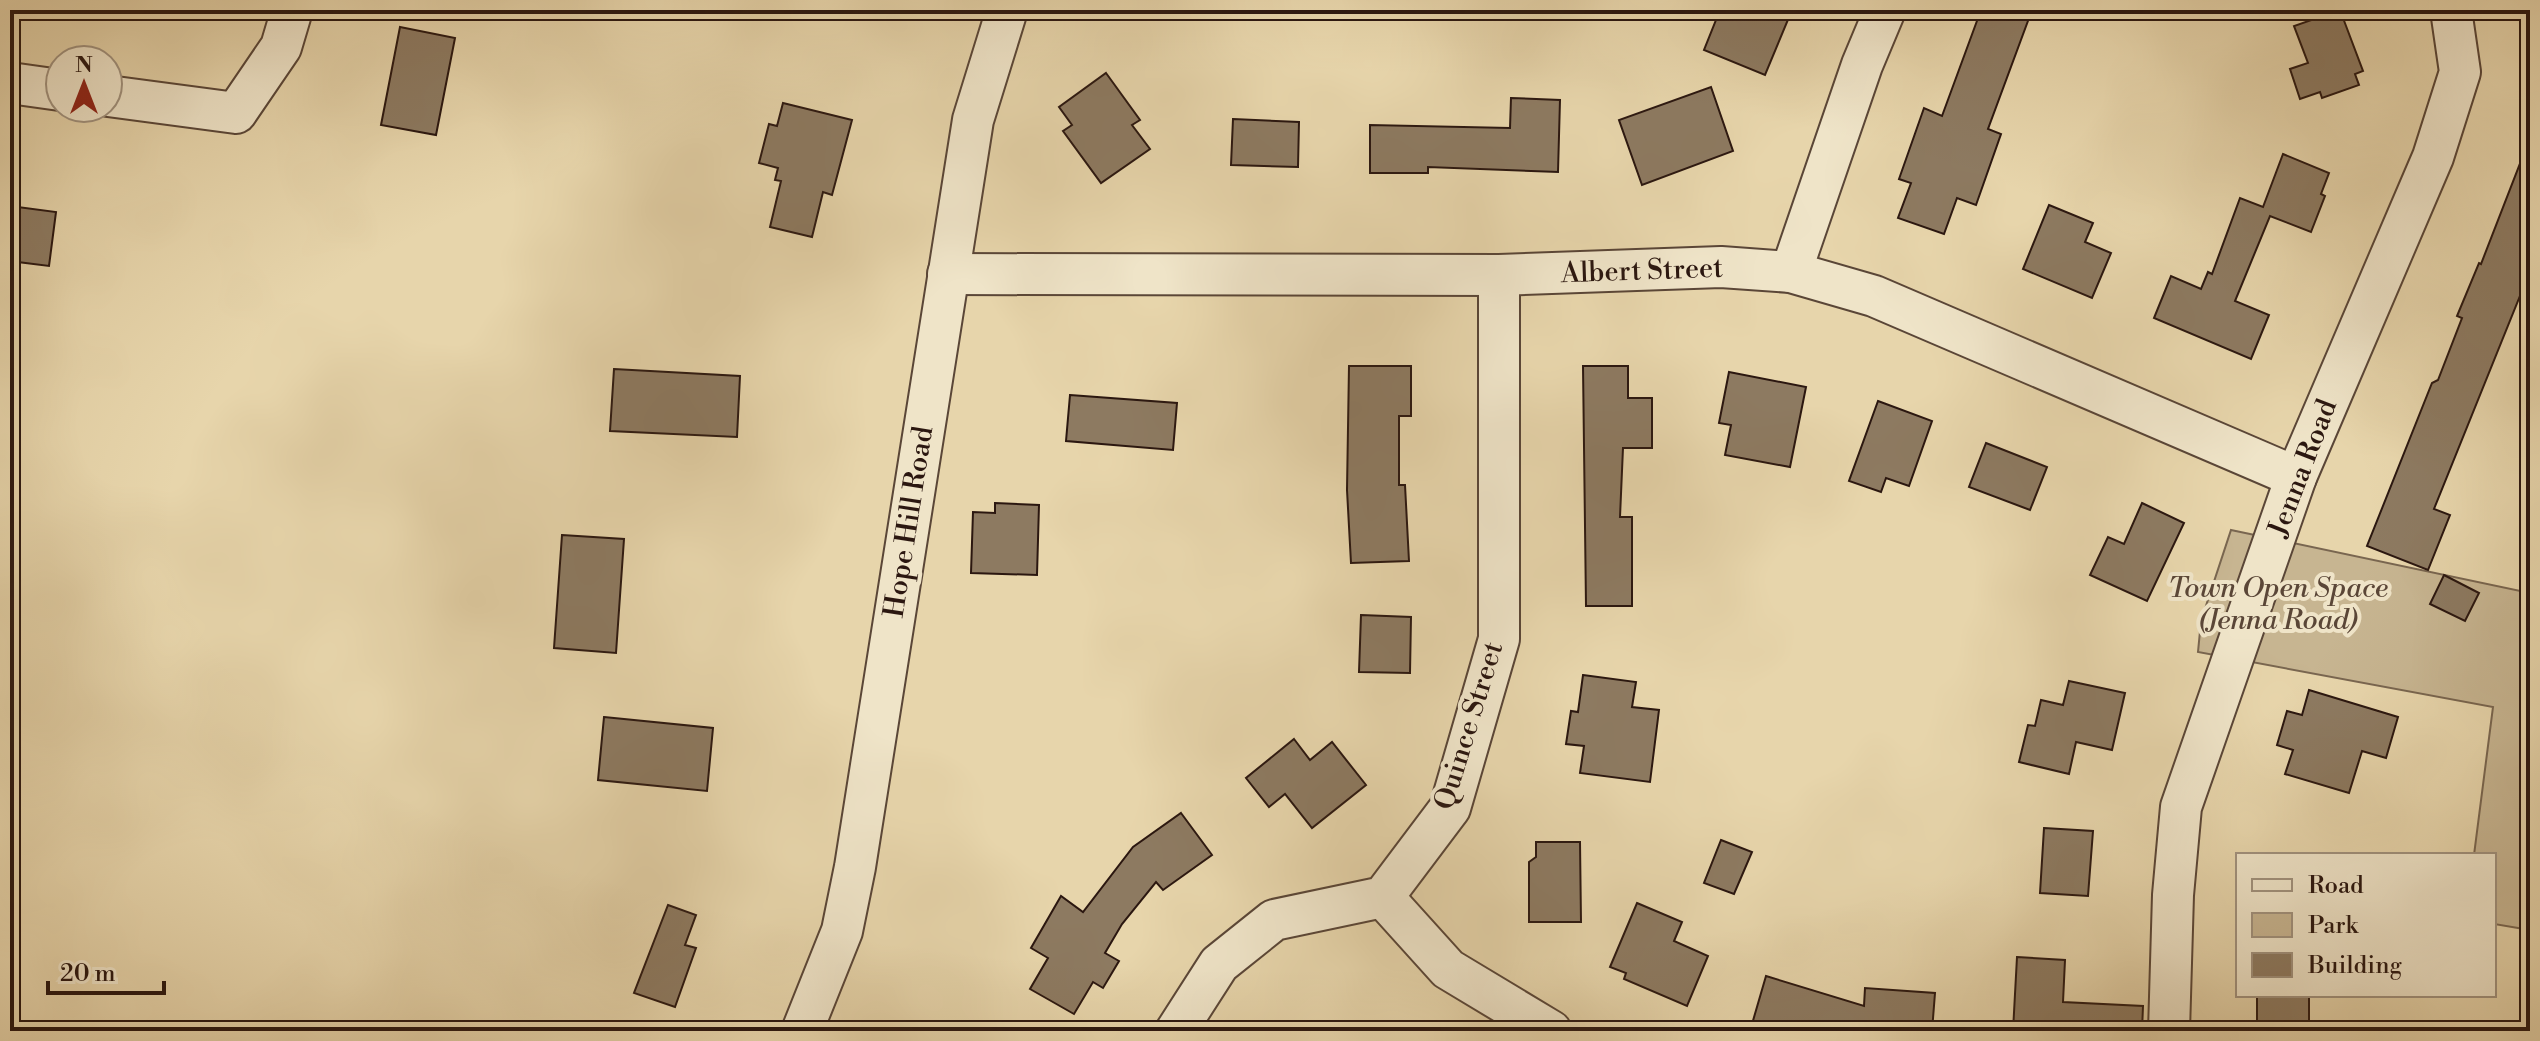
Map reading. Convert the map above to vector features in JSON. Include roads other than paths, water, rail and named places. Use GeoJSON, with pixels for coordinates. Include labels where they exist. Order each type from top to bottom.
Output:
{"type":"FeatureCollection","features":[{"type":"Feature","properties":{"kind":"street"},"geometry":{"type":"LineString","coordinates":[[124,98],[236,113],[281,47],[292,10]]}},
{"type":"Feature","properties":{"kind":"street","name":"Hope Hill Road"},"geometry":{"type":"LineString","coordinates":[[802,1031],[842,931],[855,867],[973,120],[1007,10]]}},
{"type":"Feature","properties":{"kind":"street"},"geometry":{"type":"LineString","coordinates":[[1791,272],[1862,65],[1885,10]]}},
{"type":"Feature","properties":{"kind":"street","name":"Jenna Road"},"geometry":{"type":"LineString","coordinates":[[2169,1031],[2173,895],[2181,807],[2296,477],[2433,157],[2460,72],[2451,10]]}},
{"type":"Feature","properties":{"kind":"street"},"geometry":{"type":"LineString","coordinates":[[10,83],[44,88]]}},
{"type":"Feature","properties":{"kind":"street","name":"Albert Street"},"geometry":{"type":"LineString","coordinates":[[948,274],[1499,275],[1721,267],[1791,272],[1874,296],[2296,477]]}},
{"type":"Feature","properties":{"kind":"street","name":"Quince Street"},"geometry":{"type":"LineString","coordinates":[[1383,897],[1450,808],[1499,639],[1499,275]]}},
{"type":"Feature","properties":{"kind":"street"},"geometry":{"type":"LineString","coordinates":[[1176,1031],[1219,964],[1274,920],[1383,897],[1448,969],[1551,1031]]}},
{"type":"Feature","properties":{"kind":"park label","name":"Town Open Space (Jenna Road)"},"geometry":{"type":"Point","coordinates":[2278,604]}}]}
